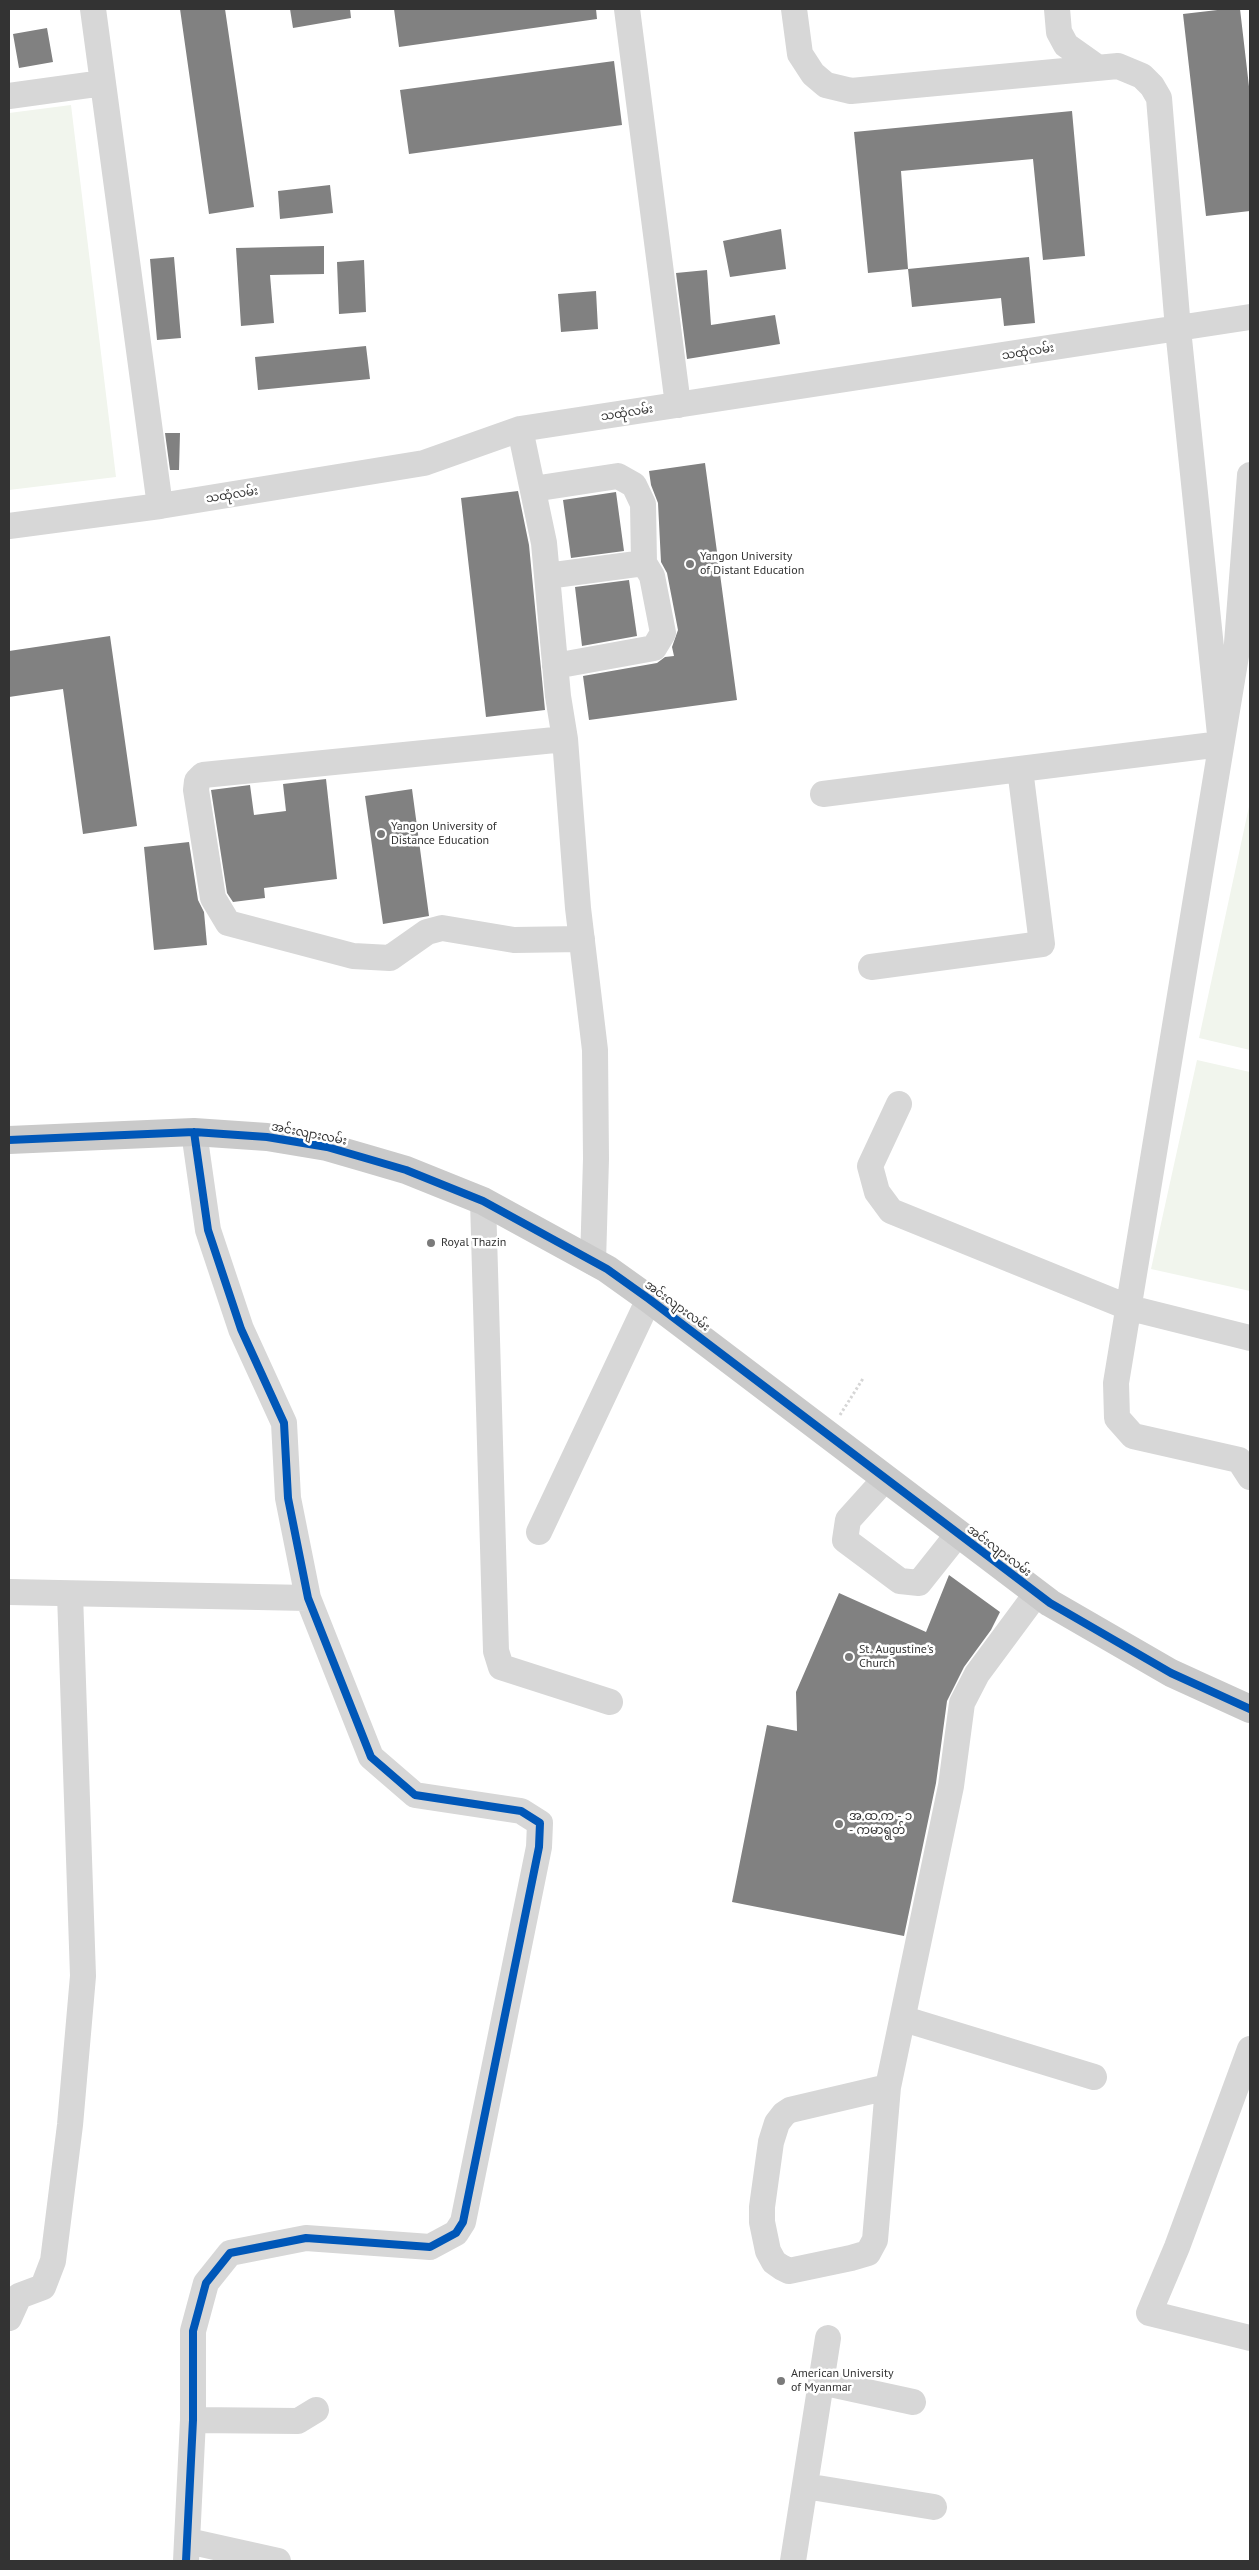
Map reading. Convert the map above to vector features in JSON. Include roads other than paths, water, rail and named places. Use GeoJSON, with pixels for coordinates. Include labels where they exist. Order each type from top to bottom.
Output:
{"type":"FeatureCollection","features":[{"type":"Feature","properties":{"kind":"main road","name":"အင်းလျားလမ်း"},"geometry":{"type":"LineString","coordinates":[[9,1140],[194,1132],[267,1137],[327,1147],[406,1170],[482,1201],[593,1262],[649,1299],[884,1479],[1037,1593],[1171,1673],[1250,1709]]}},
{"type":"Feature","properties":{"kind":"street"},"geometry":{"type":"LineString","coordinates":[[93,9],[160,506]]}},
{"type":"Feature","properties":{"kind":"street"},"geometry":{"type":"LineString","coordinates":[[627,9],[678,405]]}},
{"type":"Feature","properties":{"kind":"street"},"geometry":{"type":"LineString","coordinates":[[794,9],[800,54],[813,74],[826,85],[851,91],[1118,66],[1142,76],[1152,86],[1159,98],[1178,329],[1221,744]]}},
{"type":"Feature","properties":{"kind":"street"},"geometry":{"type":"LineString","coordinates":[[1057,9],[1060,32],[1066,45],[1097,67]]}},
{"type":"Feature","properties":{"kind":"street"},"geometry":{"type":"LineString","coordinates":[[9,96],[103,83]]}},
{"type":"Feature","properties":{"kind":"street","name":"သထုံလမ်း"},"geometry":{"type":"LineString","coordinates":[[9,526],[160,506],[424,463],[520,429],[1250,317]]}},
{"type":"Feature","properties":{"kind":"street"},"geometry":{"type":"LineString","coordinates":[[520,429],[544,543],[555,666],[565,739],[582,939],[595,1050],[596,1159],[593,1262]]}},
{"type":"Feature","properties":{"kind":"street"},"geometry":{"type":"LineString","coordinates":[[1250,475],[1236,656],[1130,1292],[1130,1308],[1116,1383],[1117,1418],[1133,1436],[1238,1460],[1250,1477]]}},
{"type":"Feature","properties":{"kind":"street"},"geometry":{"type":"LineString","coordinates":[[533,489],[618,476],[634,485],[642,504],[644,563],[652,576],[663,634],[654,648],[555,666]]}},
{"type":"Feature","properties":{"kind":"street"},"geometry":{"type":"LineString","coordinates":[[547,576],[644,563]]}},
{"type":"Feature","properties":{"kind":"street"},"geometry":{"type":"LineString","coordinates":[[565,739],[203,775],[197,781],[196,790],[213,898],[228,923],[353,956],[390,958],[427,932],[442,928],[514,940],[582,939]]}},
{"type":"Feature","properties":{"kind":"street"},"geometry":{"type":"LineString","coordinates":[[823,794],[1221,744]]}},
{"type":"Feature","properties":{"kind":"street"},"geometry":{"type":"LineString","coordinates":[[871,967],[1042,944],[1020,769]]}},
{"type":"Feature","properties":{"kind":"street"},"geometry":{"type":"LineString","coordinates":[[899,1104],[870,1166],[877,1192],[891,1211],[1130,1308],[1250,1338]]}},
{"type":"Feature","properties":{"kind":"street"},"geometry":{"type":"LineString","coordinates":[[194,1132],[208,1230],[241,1329],[284,1423],[288,1498],[308,1598],[371,1757],[415,1795],[521,1811],[540,1823],[539,1847],[463,2222],[456,2234],[430,2247],[306,2238],[230,2253],[206,2283],[194,2331],[193,2420],[187,2551],[278,2561]]}},
{"type":"Feature","properties":{"kind":"street"},"geometry":{"type":"LineString","coordinates":[[482,1201],[496,1651],[500,1667],[610,1702]]}},
{"type":"Feature","properties":{"kind":"street"},"geometry":{"type":"LineString","coordinates":[[539,1532],[649,1299]]}},
{"type":"Feature","properties":{"kind":"street"},"geometry":{"type":"LineString","coordinates":[[884,1479],[848,1520],[845,1540],[900,1582],[919,1583],[958,1534]]}},
{"type":"Feature","properties":{"kind":"street"},"geometry":{"type":"LineString","coordinates":[[9,1592],[308,1598]]}},
{"type":"Feature","properties":{"kind":"street"},"geometry":{"type":"LineString","coordinates":[[888,2087],[790,2110],[777,2122],[762,2207],[762,2222],[768,2251],[774,2262],[781,2267],[789,2271],[868,2253],[875,2240],[888,2087],[904,2019],[918,1938],[951,1786],[962,1703],[977,1674],[1037,1593]]}},
{"type":"Feature","properties":{"kind":"street"},"geometry":{"type":"LineString","coordinates":[[9,2318],[19,2296],[43,2287],[53,2261],[70,2125],[83,1976],[70,1594]]}},
{"type":"Feature","properties":{"kind":"street"},"geometry":{"type":"LineString","coordinates":[[904,2019],[1094,2077]]}},
{"type":"Feature","properties":{"kind":"street"},"geometry":{"type":"LineString","coordinates":[[1250,2049],[1177,2248],[1149,2313],[1250,2338]]}},
{"type":"Feature","properties":{"kind":"street"},"geometry":{"type":"LineString","coordinates":[[793,2561],[828,2338]]}},
{"type":"Feature","properties":{"kind":"street"},"geometry":{"type":"LineString","coordinates":[[821,2382],[913,2402]]}},
{"type":"Feature","properties":{"kind":"street"},"geometry":{"type":"LineString","coordinates":[[193,2420],[298,2421],[316,2410]]}},
{"type":"Feature","properties":{"kind":"street"},"geometry":{"type":"LineString","coordinates":[[805,2486],[934,2507]]}},
{"type":"Feature","properties":{"kind":"place","name":"Yangon University of Distant Education"},"geometry":{"type":"Point","coordinates":[690,564]}},
{"type":"Feature","properties":{"kind":"place","name":"Yangon University of Distance Education"},"geometry":{"type":"Point","coordinates":[381,834]}},
{"type":"Feature","properties":{"kind":"place","name":"Royal Thazin"},"geometry":{"type":"Point","coordinates":[431,1243]}},
{"type":"Feature","properties":{"kind":"place","name":"St. Augustine's Church"},"geometry":{"type":"Point","coordinates":[849,1657]}},
{"type":"Feature","properties":{"kind":"place","name":"အ.ထ.က - ၁ - ကမာရွတ်"},"geometry":{"type":"Point","coordinates":[839,1824]}},
{"type":"Feature","properties":{"kind":"place","name":"American University of Myanmar"},"geometry":{"type":"Point","coordinates":[781,2381]}}]}
